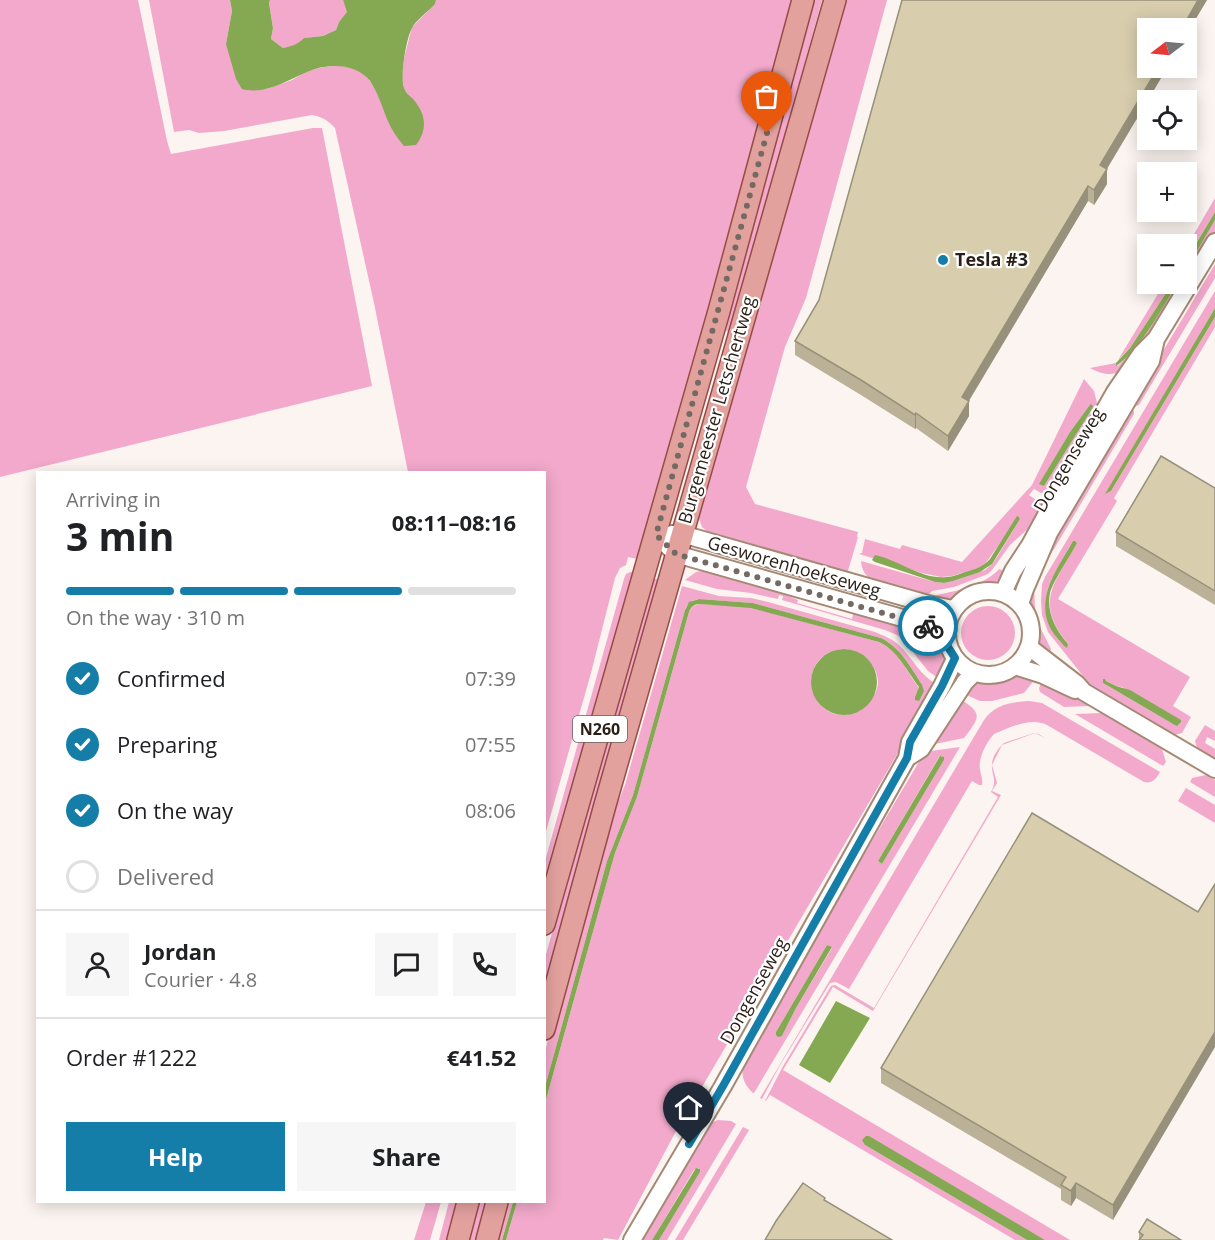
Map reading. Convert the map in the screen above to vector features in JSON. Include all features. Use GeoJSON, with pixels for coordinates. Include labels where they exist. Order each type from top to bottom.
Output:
{"type":"FeatureCollection","features":[{"type":"Feature","properties":{"kind":"main road","name":"Burgemeester Letschertweg"},"geometry":{"type":"LineString","coordinates":[[546,917],[719,311],[803,0]]}},
{"type":"Feature","properties":{"kind":"main road","name":"Burgemeester Letschertweg"},"geometry":{"type":"LineString","coordinates":[[546,1022],[605,805],[835,0]]}},
{"type":"Feature","properties":{"kind":"main road"},"geometry":{"type":"LineString","coordinates":[[458,1240],[468,1203]]}},
{"type":"Feature","properties":{"kind":"main road"},"geometry":{"type":"LineString","coordinates":[[487,1240],[497,1203]]}},
{"type":"Feature","properties":{"kind":"street","name":"Dongenseweg"},"geometry":{"type":"LineString","coordinates":[[1003,593],[1013,571],[1030,546],[1115,392],[1141,354],[1156,339],[1215,242]]}},
{"type":"Feature","properties":{"kind":"street","name":"Dongenseweg"},"geometry":{"type":"LineString","coordinates":[[1020,604],[1049,533],[1151,362],[1156,339]]}},
{"type":"Feature","properties":{"kind":"street","name":"Gesworenhoekseweg"},"geometry":{"type":"LineString","coordinates":[[656,535],[946,633]]}},
{"type":"Feature","properties":{"kind":"street","name":"Gesworenhoekseweg"},"geometry":{"type":"LineString","coordinates":[[679,544],[953,609]]}},
{"type":"Feature","properties":{"kind":"street"},"geometry":{"type":"LineString","coordinates":[[992,590],[1012,597],[1020,604],[1031,629],[1029,647],[1015,666],[1008,671],[991,675],[974,673],[960,665],[948,647],[946,633],[953,609],[970,594],[992,590]]}},
{"type":"Feature","properties":{"kind":"street"},"geometry":{"type":"LineString","coordinates":[[1029,647],[1084,692],[1215,769]]}},
{"type":"Feature","properties":{"kind":"street","name":"Dongenseweg"},"geometry":{"type":"LineString","coordinates":[[632,1240],[723,1086],[907,758],[910,742],[955,658]]}},
{"type":"Feature","properties":{"kind":"street"},"geometry":{"type":"LineString","coordinates":[[1015,666],[1043,675],[1072,690],[1084,692]]}},
{"type":"Feature","properties":{"kind":"street","name":"Dongenseweg"},"geometry":{"type":"LineString","coordinates":[[907,758],[921,749],[964,682],[974,673]]}},
{"type":"Feature","properties":{"kind":"shaded area"},"geometry":{"type":"Polygon","coordinates":[[[0,0],[138,0],[171,154],[322,128],[372,386],[0,477],[0,0]]]}},
{"type":"Feature","properties":{"kind":"shaded area"},"geometry":{"type":"Polygon","coordinates":[[[149,0],[230,0],[232,11],[226,44],[266,89],[314,69],[335,66],[355,68],[370,81],[388,120],[415,102],[404,90],[402,76],[404,58],[412,27],[435,4],[436,0],[796,0],[644,548],[640,547],[637,559],[628,557],[626,565],[620,568],[615,578],[546,831],[546,471],[408,471],[374,303],[335,128],[330,123],[312,115],[224,131],[174,132],[149,0]]]}},
{"type":"Feature","properties":{"kind":"shaded area"},"geometry":{"type":"Polygon","coordinates":[[[230,0],[270,0],[273,28],[271,39],[283,48],[294,45],[304,38],[323,36],[336,30],[347,12],[343,0],[436,0],[435,4],[412,28],[404,58],[404,88],[421,110],[424,122],[420,139],[416,145],[404,146],[390,126],[370,81],[364,75],[349,68],[323,67],[267,89],[242,89],[236,79],[226,44],[232,11],[230,0]]]}},
{"type":"Feature","properties":{"kind":"shaded area"},"geometry":{"type":"Polygon","coordinates":[[[270,0],[343,0],[348,12],[339,22],[336,30],[323,36],[304,38],[298,44],[283,48],[271,39],[273,28],[270,0]]]}},
{"type":"Feature","properties":{"kind":"shaded area"},"geometry":{"type":"Polygon","coordinates":[[[812,0],[822,0],[731,332],[726,331],[736,273],[812,0]]]}},
{"type":"Feature","properties":{"kind":"shaded area"},"geometry":{"type":"Polygon","coordinates":[[[838,0],[887,0],[806,298],[785,347],[746,487],[755,504],[858,532],[847,574],[710,534],[702,527],[697,513],[838,0]]]}},
{"type":"Feature","properties":{"kind":"shaded area"},"geometry":{"type":"Polygon","coordinates":[[[1215,198],[1215,212],[1197,242],[1197,234],[1194,234],[1215,198]]]}},
{"type":"Feature","properties":{"kind":"shaded area"},"geometry":{"type":"Polygon","coordinates":[[[1215,212],[1215,220],[1197,251],[1197,242],[1215,212]]]}},
{"type":"Feature","properties":{"kind":"shaded area"},"geometry":{"type":"Polygon","coordinates":[[[1215,220],[1215,235],[1197,263],[1197,250],[1215,220]]]}},
{"type":"Feature","properties":{"kind":"shaded area"},"geometry":{"type":"Polygon","coordinates":[[[1215,264],[1215,278],[1137,406],[1132,403],[1215,264]]]}},
{"type":"Feature","properties":{"kind":"shaded area"},"geometry":{"type":"Polygon","coordinates":[[[1215,291],[1215,308],[1106,493],[1111,491],[1215,317],[1215,327],[1114,498],[1117,501],[1058,599],[1190,677],[1173,706],[1191,717],[1182,733],[1174,735],[1091,686],[1048,632],[1042,615],[1041,601],[1042,584],[1215,291]],[[1073,541],[1051,581],[1045,606],[1054,633],[1065,647],[1068,644],[1052,616],[1050,604],[1055,582],[1077,543],[1073,541]],[[1104,681],[1103,683],[1173,724],[1122,687],[1104,681]]]}},
{"type":"Feature","properties":{"kind":"shaded area"},"geometry":{"type":"Polygon","coordinates":[[[1158,294],[1165,294],[1130,348],[1118,360],[1158,294]]]}},
{"type":"Feature","properties":{"kind":"shaded area"},"geometry":{"type":"Polygon","coordinates":[[[1165,294],[1171,294],[1134,350],[1116,366],[1116,363],[1130,348],[1165,294]]]}},
{"type":"Feature","properties":{"kind":"shaded area"},"geometry":{"type":"Polygon","coordinates":[[[1171,294],[1176,294],[1124,369],[1109,374],[1090,368],[1116,363],[1118,366],[1157,316],[1171,294]]]}},
{"type":"Feature","properties":{"kind":"shaded area"},"geometry":{"type":"Polygon","coordinates":[[[1215,308],[1215,317],[1111,491],[1105,494],[1215,308]]]}},
{"type":"Feature","properties":{"kind":"shaded area"},"geometry":{"type":"Polygon","coordinates":[[[1084,379],[1094,391],[1098,407],[1048,496],[1034,489],[1029,495],[1043,505],[1030,527],[1010,545],[988,574],[954,587],[932,591],[927,599],[873,581],[864,572],[861,561],[944,583],[985,570],[997,557],[1020,519],[1019,517],[985,564],[952,576],[941,577],[922,573],[859,554],[862,553],[865,539],[900,549],[902,545],[962,562],[1032,485],[1084,379]],[[1089,406],[1070,432],[1040,483],[1044,486],[1092,409],[1089,406]]]}},
{"type":"Feature","properties":{"kind":"shaded area"},"geometry":{"type":"Polygon","coordinates":[[[1091,404],[1092,409],[1044,486],[1039,484],[1070,432],[1091,404]]]}},
{"type":"Feature","properties":{"kind":"shaded area"},"geometry":{"type":"Polygon","coordinates":[[[1129,409],[1134,411],[1134,414],[1041,571],[1036,570],[1129,409]]]}},
{"type":"Feature","properties":{"kind":"shaded area"},"geometry":{"type":"Polygon","coordinates":[[[1017,516],[1020,519],[992,564],[980,572],[953,581],[935,582],[872,560],[875,555],[929,576],[954,576],[987,562],[1017,516]]]}},
{"type":"Feature","properties":{"kind":"shaded area"},"geometry":{"type":"Polygon","coordinates":[[[1073,541],[1077,543],[1055,582],[1049,600],[1053,620],[1068,644],[1067,648],[1052,631],[1045,607],[1050,584],[1073,541]]]}},
{"type":"Feature","properties":{"kind":"shaded area"},"geometry":{"type":"Polygon","coordinates":[[[999,569],[1004,571],[994,584],[988,587],[971,591],[950,602],[931,598],[977,584],[999,569]]]}},
{"type":"Feature","properties":{"kind":"shaded area"},"geometry":{"type":"Polygon","coordinates":[[[707,570],[765,586],[798,600],[797,603],[852,619],[854,610],[918,629],[912,639],[905,642],[897,635],[885,630],[782,600],[783,596],[779,595],[778,599],[717,589],[685,580],[696,572],[707,570]]]}},
{"type":"Feature","properties":{"kind":"shaded area"},"geometry":{"type":"Polygon","coordinates":[[[637,573],[546,901],[546,857],[626,574],[637,573]]]}},
{"type":"Feature","properties":{"kind":"shaded area"},"geometry":{"type":"Polygon","coordinates":[[[652,578],[661,580],[546,994],[546,954],[652,578]]]}},
{"type":"Feature","properties":{"kind":"shaded area"},"geometry":{"type":"Polygon","coordinates":[[[682,586],[719,596],[751,598],[768,602],[875,632],[897,644],[936,684],[908,736],[675,1133],[618,1240],[604,1238],[603,1240],[506,1240],[517,1203],[546,1203],[546,1099],[615,853],[637,797],[691,609],[700,604],[745,606],[879,642],[891,650],[906,668],[919,688],[915,697],[924,691],[901,654],[881,638],[753,603],[699,599],[688,604],[633,795],[607,861],[546,1083],[546,1047],[602,842],[625,785],[682,586]],[[844,649],[829,653],[819,661],[813,671],[812,683],[814,695],[821,705],[831,712],[844,715],[861,708],[871,700],[878,682],[872,665],[865,658],[844,649]]]}},
{"type":"Feature","properties":{"kind":"shaded area"},"geometry":{"type":"Polygon","coordinates":[[[1034,586],[1035,609],[1038,623],[1051,649],[1049,657],[1033,641],[1031,622],[1026,607],[1034,586]]]}},
{"type":"Feature","properties":{"kind":"shaded area"},"geometry":{"type":"Polygon","coordinates":[[[699,599],[753,603],[881,638],[905,658],[924,691],[919,701],[915,700],[919,687],[891,650],[879,642],[751,608],[700,604],[692,607],[637,797],[615,853],[546,1099],[546,1083],[607,861],[633,795],[689,602],[699,599]]]}},
{"type":"Feature","properties":{"kind":"shaded area"},"geometry":{"type":"Polygon","coordinates":[[[988,606],[998,608],[1007,614],[1013,623],[1015,633],[1013,643],[1007,652],[998,658],[988,660],[978,658],[969,652],[963,643],[961,633],[963,623],[969,614],[978,608],[988,606]]]}},
{"type":"Feature","properties":{"kind":"shaded area"},"geometry":{"type":"Polygon","coordinates":[[[921,630],[939,638],[946,647],[946,658],[939,679],[928,671],[913,652],[921,630]]]}},
{"type":"Feature","properties":{"kind":"shaded area"},"geometry":{"type":"Polygon","coordinates":[[[844,649],[857,652],[867,659],[874,669],[877,682],[874,695],[867,705],[857,712],[844,715],[831,712],[821,705],[814,695],[811,682],[814,669],[821,659],[831,652],[844,649]]]}},
{"type":"Feature","properties":{"kind":"shaded area"},"geometry":{"type":"Polygon","coordinates":[[[1012,672],[1036,678],[1024,693],[992,701],[980,701],[960,692],[978,678],[995,677],[1012,672]]]}},
{"type":"Feature","properties":{"kind":"shaded area"},"geometry":{"type":"Polygon","coordinates":[[[1103,679],[1130,690],[1181,722],[1177,726],[1173,724],[1103,683],[1103,679]]]}},
{"type":"Feature","properties":{"kind":"shaded area"},"geometry":{"type":"Polygon","coordinates":[[[1042,681],[1088,706],[1064,707],[1040,692],[1042,681]]]}},
{"type":"Feature","properties":{"kind":"shaded area"},"geometry":{"type":"Polygon","coordinates":[[[957,697],[975,711],[977,715],[974,724],[964,738],[930,745],[957,697]]]}},
{"type":"Feature","properties":{"kind":"shaded area"},"geometry":{"type":"Polygon","coordinates":[[[1029,701],[1042,703],[1160,772],[1154,780],[1144,782],[1041,723],[1027,722],[994,734],[981,756],[982,785],[972,781],[849,989],[836,982],[830,983],[762,1099],[760,1098],[984,720],[998,707],[1029,701]]]}},
{"type":"Feature","properties":{"kind":"shaded area"},"geometry":{"type":"Polygon","coordinates":[[[1101,713],[1162,749],[1166,762],[1163,766],[1075,714],[1101,713]]]}},
{"type":"Feature","properties":{"kind":"shaded area"},"geometry":{"type":"Polygon","coordinates":[[[1205,725],[1215,731],[1215,741],[1207,737],[1205,743],[1215,749],[1215,759],[1197,748],[1195,741],[1205,725]]]}},
{"type":"Feature","properties":{"kind":"shaded area"},"geometry":{"type":"Polygon","coordinates":[[[1002,745],[992,765],[996,752],[1002,745]]]}},
{"type":"Feature","properties":{"kind":"shaded area"},"geometry":{"type":"Polygon","coordinates":[[[960,747],[753,1093],[743,1075],[746,1054],[923,755],[931,751],[960,747]],[[942,756],[939,757],[878,861],[882,864],[944,760],[942,756]],[[827,945],[776,1035],[782,1036],[832,948],[827,945]]]}},
{"type":"Feature","properties":{"kind":"shaded area"},"geometry":{"type":"Polygon","coordinates":[[[940,756],[944,757],[944,760],[882,864],[878,861],[940,756]]]}},
{"type":"Feature","properties":{"kind":"shaded area"},"geometry":{"type":"Polygon","coordinates":[[[992,765],[997,783],[992,791],[1001,795],[873,1011],[833,987],[783,1070],[1070,1240],[1045,1240],[867,1136],[865,1145],[1027,1240],[1015,1240],[770,1095],[765,1101],[831,986],[835,985],[874,1008],[998,797],[991,792],[993,788],[992,765]]]}},
{"type":"Feature","properties":{"kind":"shaded area"},"geometry":{"type":"Polygon","coordinates":[[[1206,775],[1215,780],[1215,797],[1190,782],[1192,778],[1206,775]]]}},
{"type":"Feature","properties":{"kind":"shaded area"},"geometry":{"type":"Polygon","coordinates":[[[1186,788],[1215,805],[1215,823],[1178,801],[1186,788]]]}},
{"type":"Feature","properties":{"kind":"shaded area"},"geometry":{"type":"Polygon","coordinates":[[[827,945],[832,947],[782,1036],[778,1037],[776,1032],[827,945]]]}},
{"type":"Feature","properties":{"kind":"shaded area"},"geometry":{"type":"Polygon","coordinates":[[[836,1001],[870,1018],[830,1083],[799,1065],[836,1001]]]}},
{"type":"Feature","properties":{"kind":"shaded area"},"geometry":{"type":"Polygon","coordinates":[[[718,1120],[731,1121],[736,1124],[667,1240],[659,1240],[700,1172],[699,1168],[694,1170],[652,1240],[635,1240],[709,1124],[718,1120]]]}},
{"type":"Feature","properties":{"kind":"shaded area"},"geometry":{"type":"Polygon","coordinates":[[[743,1127],[749,1130],[683,1240],[675,1240],[743,1127]]]}},
{"type":"Feature","properties":{"kind":"shaded area"},"geometry":{"type":"Polygon","coordinates":[[[866,1136],[1045,1240],[1027,1240],[865,1145],[862,1140],[866,1136]]]}},
{"type":"Feature","properties":{"kind":"shaded area"},"geometry":{"type":"Polygon","coordinates":[[[696,1168],[700,1169],[700,1172],[659,1240],[652,1240],[696,1168]]]}},
{"type":"Feature","properties":{"kind":"shaded area"},"geometry":{"type":"Polygon","coordinates":[[[426,1203],[441,1203],[430,1240],[414,1240],[426,1203]]]}},
{"type":"Feature","properties":{"kind":"shaded area"},"geometry":{"type":"Polygon","coordinates":[[[449,1203],[461,1203],[451,1240],[439,1240],[449,1203]]]}},
{"type":"Feature","properties":{"kind":"shaded area"},"geometry":{"type":"Polygon","coordinates":[[[477,1203],[488,1203],[477,1240],[466,1240],[477,1203]]]}},
{"type":"Feature","properties":{"kind":"shaded area"},"geometry":{"type":"Polygon","coordinates":[[[503,1203],[513,1203],[502,1240],[492,1240],[503,1203]]]}},
{"type":"Feature","properties":{"kind":"shaded area"},"geometry":{"type":"Polygon","coordinates":[[[513,1203],[517,1203],[506,1240],[502,1240],[513,1203]]]}},
{"type":"Feature","properties":{"kind":"building","name":"Tesla #3"},"geometry":{"type":"Polygon","coordinates":[[[902,0],[1198,0],[1188,18],[1137,18],[1137,78],[1152,78],[1145,90],[1137,90],[1137,103],[1100,165],[1107,169],[1094,190],[1088,186],[962,397],[969,401],[948,436],[916,413],[915,415],[795,341],[819,300],[902,0]]]}},
{"type":"Feature","properties":{"kind":"building"},"geometry":{"type":"Polygon","coordinates":[[[1161,456],[1215,488],[1215,591],[1116,532],[1161,456]]]}},
{"type":"Feature","properties":{"kind":"building"},"geometry":{"type":"Polygon","coordinates":[[[1032,813],[1198,912],[1215,884],[1215,1032],[1113,1205],[1076,1183],[1071,1191],[1061,1185],[1066,1177],[881,1068],[1032,813]]]}},
{"type":"Feature","properties":{"kind":"building"},"geometry":{"type":"Polygon","coordinates":[[[803,1183],[825,1198],[824,1200],[892,1240],[765,1240],[803,1183]]]}},
{"type":"Feature","properties":{"kind":"building"},"geometry":{"type":"Polygon","coordinates":[[[1147,1219],[1181,1240],[1139,1240],[1143,1235],[1139,1232],[1147,1219]]]}},
{"type":"Feature","properties":{"kind":"way so far"},"geometry":{"type":"LineString","coordinates":[[767,133],[656,535],[676,554],[928,626]]}},
{"type":"Feature","properties":{"kind":"place","name":"Tesla #3"},"geometry":{"type":"Point","coordinates":[943,260]}},
{"type":"Feature","properties":{"kind":"route"},"geometry":{"type":"LineString","coordinates":[[689,1144],[907,758],[910,742],[950,671],[955,658],[948,647],[946,633],[928,626]]}}]}
